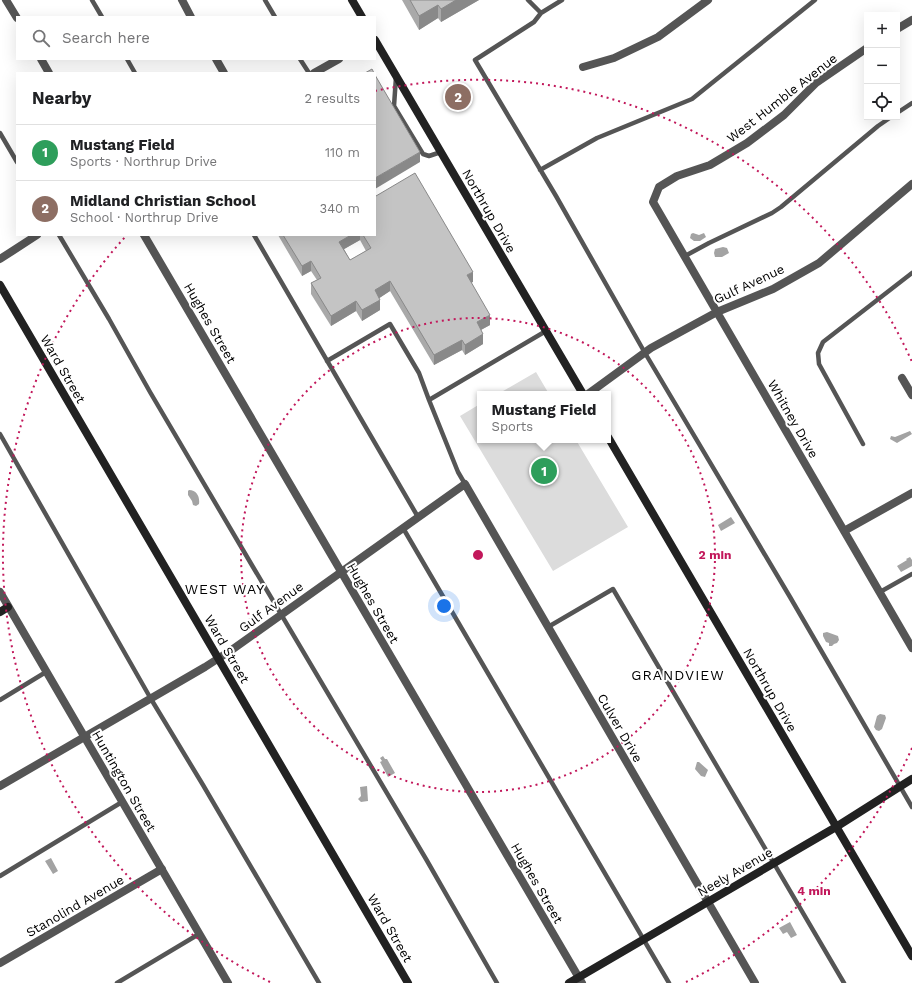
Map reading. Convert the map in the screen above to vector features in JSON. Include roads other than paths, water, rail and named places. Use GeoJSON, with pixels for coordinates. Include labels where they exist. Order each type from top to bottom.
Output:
{"type":"FeatureCollection","features":[{"type":"Feature","properties":{"kind":"street"},"geometry":{"type":"LineString","coordinates":[[6,0],[16,16]]}},
{"type":"Feature","properties":{"kind":"street"},"geometry":{"type":"LineString","coordinates":[[182,0],[190,16]]}},
{"type":"Feature","properties":{"kind":"street"},"geometry":{"type":"LineString","coordinates":[[352,0],[361,16]]}},
{"type":"Feature","properties":{"kind":"street"},"geometry":{"type":"LineString","coordinates":[[583,67],[614,58],[658,37],[708,0]]}},
{"type":"Feature","properties":{"kind":"street"},"geometry":{"type":"LineString","coordinates":[[900,27],[912,20]]}},
{"type":"Feature","properties":{"kind":"street","name":"Northrup Drive"},"geometry":{"type":"LineString","coordinates":[[376,42],[581,391]]}},
{"type":"Feature","properties":{"kind":"street","name":"West Humble Avenue"},"geometry":{"type":"LineString","coordinates":[[653,202],[659,187],[677,176],[710,165],[747,143],[784,115],[816,83],[864,50]]}},
{"type":"Feature","properties":{"kind":"street"},"geometry":{"type":"LineString","coordinates":[[42,60],[48,72]]}},
{"type":"Feature","properties":{"kind":"street"},"geometry":{"type":"LineString","coordinates":[[217,60],[223,72]]}},
{"type":"Feature","properties":{"kind":"street"},"geometry":{"type":"LineString","coordinates":[[316,72],[337,60]]}},
{"type":"Feature","properties":{"kind":"street","name":"Gulf Avenue"},"geometry":{"type":"LineString","coordinates":[[592,391],[645,352],[717,312],[773,288],[819,263],[912,184]]}},
{"type":"Feature","properties":{"kind":"street","name":"Whitney Drive"},"geometry":{"type":"LineString","coordinates":[[653,202],[912,648]]}},
{"type":"Feature","properties":{"kind":"street"},"geometry":{"type":"LineString","coordinates":[[0,259],[35,236]]}},
{"type":"Feature","properties":{"kind":"street","name":"Hughes Street"},"geometry":{"type":"LineString","coordinates":[[145,236],[580,980]]}},
{"type":"Feature","properties":{"kind":"street","name":"Ward Street"},"geometry":{"type":"LineString","coordinates":[[0,285],[408,983]]}},
{"type":"Feature","properties":{"kind":"street"},"geometry":{"type":"LineString","coordinates":[[902,378],[912,395]]}},
{"type":"Feature","properties":{"kind":"street","name":"Northrup Drive"},"geometry":{"type":"LineString","coordinates":[[611,442],[912,956]]}},
{"type":"Feature","properties":{"kind":"street","name":"Gulf Avenue"},"geometry":{"type":"LineString","coordinates":[[0,786],[151,699],[218,658],[466,484]]}},
{"type":"Feature","properties":{"kind":"street","name":"Culver Drive"},"geometry":{"type":"LineString","coordinates":[[466,484],[755,983]]}},
{"type":"Feature","properties":{"kind":"street"},"geometry":{"type":"LineString","coordinates":[[844,531],[912,493]]}},
{"type":"Feature","properties":{"kind":"street","name":"Huntington Street"},"geometry":{"type":"LineString","coordinates":[[0,592],[228,983]]}},
{"type":"Feature","properties":{"kind":"street"},"geometry":{"type":"LineString","coordinates":[[0,612],[8,607]]}},
{"type":"Feature","properties":{"kind":"street","name":"Neely Avenue"},"geometry":{"type":"LineString","coordinates":[[570,983],[580,980],[644,939],[836,827],[912,779]]}},
{"type":"Feature","properties":{"kind":"street","name":"Stanolind Avenue"},"geometry":{"type":"LineString","coordinates":[[0,963],[162,869]]}},
{"type":"Feature","properties":{"kind":"lane"},"geometry":{"type":"LineString","coordinates":[[92,0],[101,16]]}},
{"type":"Feature","properties":{"kind":"lane"},"geometry":{"type":"LineString","coordinates":[[265,0],[274,16]]}},
{"type":"Feature","properties":{"kind":"lane"},"geometry":{"type":"LineString","coordinates":[[528,0],[541,13]]}},
{"type":"Feature","properties":{"kind":"lane"},"geometry":{"type":"LineString","coordinates":[[562,0],[541,13],[534,22],[475,60],[912,807]]}},
{"type":"Feature","properties":{"kind":"lane"},"geometry":{"type":"LineString","coordinates":[[540,170],[597,138],[692,99],[815,0]]}},
{"type":"Feature","properties":{"kind":"lane"},"geometry":{"type":"LineString","coordinates":[[128,60],[134,72]]}},
{"type":"Feature","properties":{"kind":"lane"},"geometry":{"type":"LineString","coordinates":[[301,60],[308,72]]}},
{"type":"Feature","properties":{"kind":"lane"},"geometry":{"type":"LineString","coordinates":[[396,76],[394,106],[423,154],[429,156],[441,152]]}},
{"type":"Feature","properties":{"kind":"lane"},"geometry":{"type":"LineString","coordinates":[[900,111],[912,102]]}},
{"type":"Feature","properties":{"kind":"lane"},"geometry":{"type":"LineString","coordinates":[[685,256],[772,213],[781,207],[887,120]]}},
{"type":"Feature","properties":{"kind":"lane"},"geometry":{"type":"LineString","coordinates":[[0,133],[16,160]]}},
{"type":"Feature","properties":{"kind":"lane"},"geometry":{"type":"LineString","coordinates":[[60,236],[154,399],[426,859],[497,983]]}},
{"type":"Feature","properties":{"kind":"lane"},"geometry":{"type":"LineString","coordinates":[[255,236],[418,517]]}},
{"type":"Feature","properties":{"kind":"lane"},"geometry":{"type":"LineString","coordinates":[[863,444],[819,364],[818,353],[823,342],[912,273]]}},
{"type":"Feature","properties":{"kind":"lane"},"geometry":{"type":"LineString","coordinates":[[327,361],[390,324],[419,373],[458,472],[466,484]]}},
{"type":"Feature","properties":{"kind":"lane"},"geometry":{"type":"LineString","coordinates":[[430,400],[546,331]]}},
{"type":"Feature","properties":{"kind":"lane"},"geometry":{"type":"LineString","coordinates":[[0,434],[151,699],[204,785],[319,983]]}},
{"type":"Feature","properties":{"kind":"lane"},"geometry":{"type":"LineString","coordinates":[[403,528],[670,983]]}},
{"type":"Feature","properties":{"kind":"lane"},"geometry":{"type":"LineString","coordinates":[[880,592],[912,574]]}},
{"type":"Feature","properties":{"kind":"lane"},"geometry":{"type":"LineString","coordinates":[[548,627],[612,590],[844,983]]}},
{"type":"Feature","properties":{"kind":"lane"},"geometry":{"type":"LineString","coordinates":[[0,700],[46,672]]}},
{"type":"Feature","properties":{"kind":"lane"},"geometry":{"type":"LineString","coordinates":[[0,876],[122,802]]}},
{"type":"Feature","properties":{"kind":"lane"},"geometry":{"type":"LineString","coordinates":[[118,983],[199,934]]}},
{"type":"Feature","properties":{"kind":"place","name":"Midland Christian School"},"geometry":{"type":"Point","coordinates":[458,97]}},
{"type":"Feature","properties":{"kind":"place","name":"Mustang Field"},"geometry":{"type":"Point","coordinates":[544,471]}},
{"type":"Feature","properties":{"kind":"district","name":"WEST WAY"},"geometry":{"type":"Point","coordinates":[225,589]}},
{"type":"Feature","properties":{"kind":"district","name":"GRANDVIEW"},"geometry":{"type":"Point","coordinates":[678,675]}}]}
